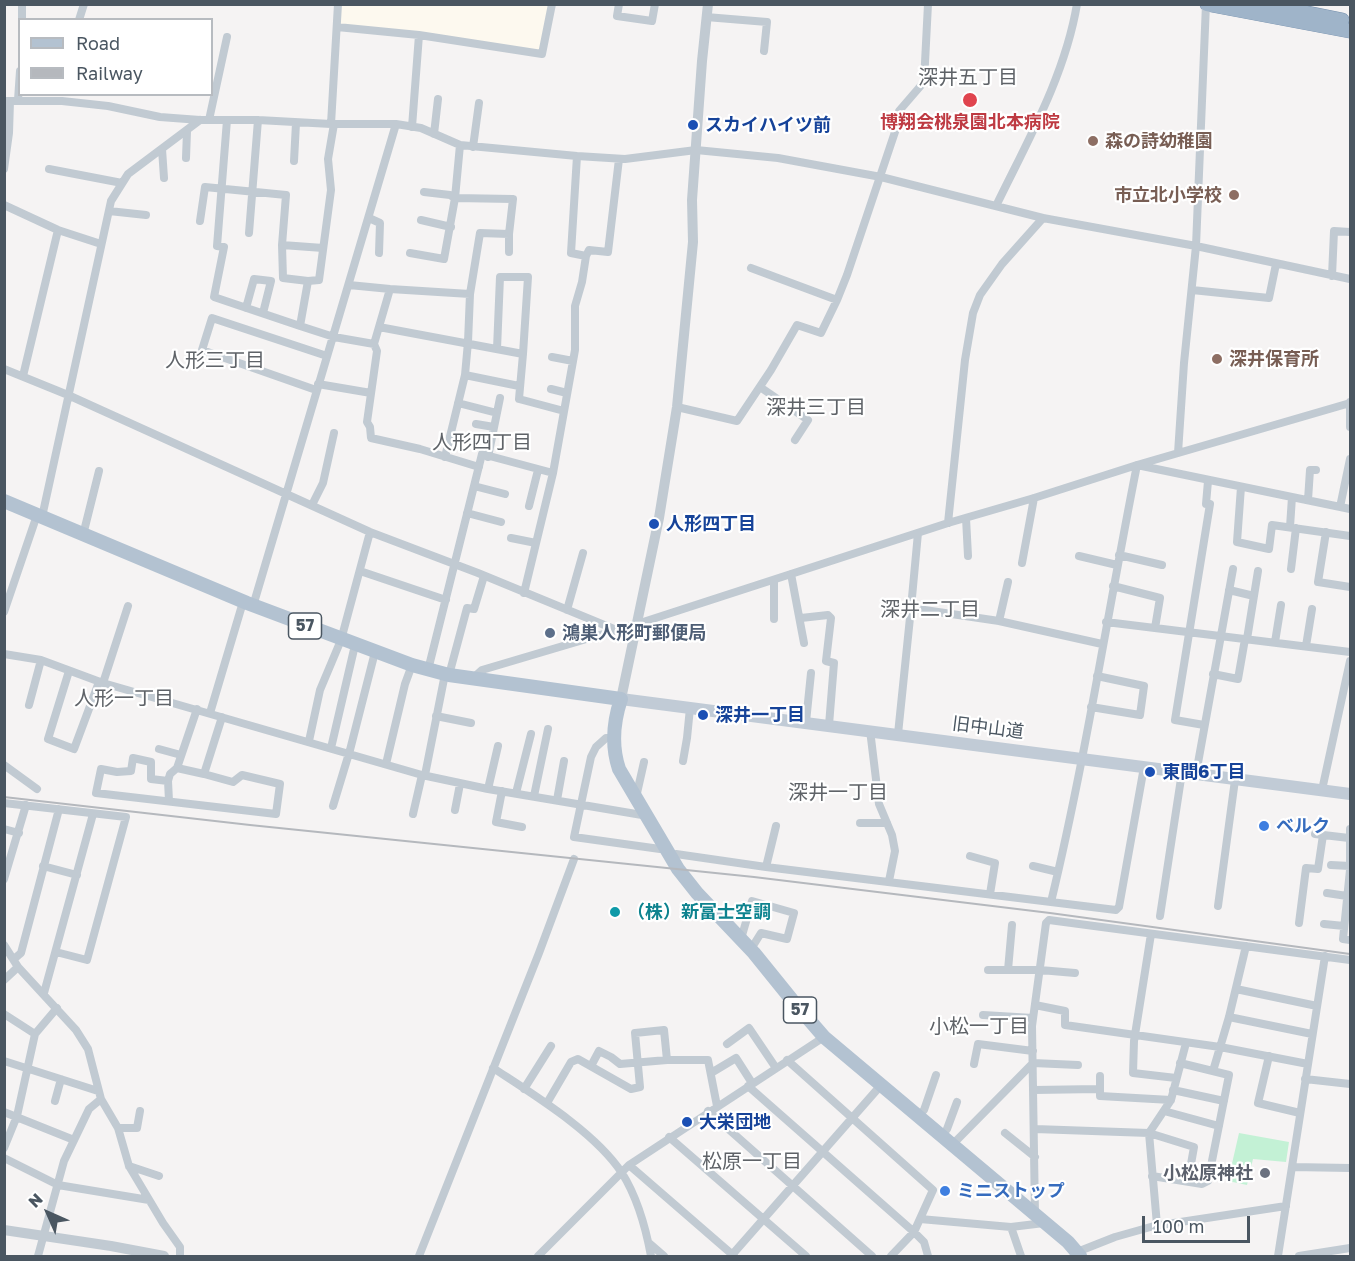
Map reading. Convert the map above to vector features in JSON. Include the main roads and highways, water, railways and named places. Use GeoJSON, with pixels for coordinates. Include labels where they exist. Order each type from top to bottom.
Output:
{"type":"FeatureCollection","features":[{"type":"Feature","properties":{"kind":"highway"},"geometry":{"type":"LineString","coordinates":[[1207,4],[1350,31]]}},
{"type":"Feature","properties":{"kind":"highway"},"geometry":{"type":"LineString","coordinates":[[1262,4],[1350,21]]}},
{"type":"Feature","properties":{"kind":"main road","name":"57"},"geometry":{"type":"LineString","coordinates":[[4,501],[248,604],[412,665],[447,675],[621,699],[613,738],[619,769],[668,852],[697,893],[746,944],[824,1037],[1079,1254]]}},
{"type":"Feature","properties":{"kind":"main road","name":"旧中山道"},"geometry":{"type":"LineString","coordinates":[[621,699],[1350,794]]}},
{"type":"Feature","properties":{"kind":"railway"},"geometry":{"type":"LineString","coordinates":[[4,797],[754,877],[1050,913],[1350,954]]}},
{"type":"Feature","properties":{"kind":"place","name":"博翔会桃泉園北本病院"},"geometry":{"type":"Point","coordinates":[970,100]}},
{"type":"Feature","properties":{"kind":"place","name":"スカイハイツ前"},"geometry":{"type":"Point","coordinates":[693,125]}},
{"type":"Feature","properties":{"kind":"place","name":"森の詩幼稚園"},"geometry":{"type":"Point","coordinates":[1093,141]}},
{"type":"Feature","properties":{"kind":"place","name":"市立北小学校"},"geometry":{"type":"Point","coordinates":[1234,195]}},
{"type":"Feature","properties":{"kind":"place","name":"深井保育所"},"geometry":{"type":"Point","coordinates":[1217,359]}},
{"type":"Feature","properties":{"kind":"place","name":"人形四丁目"},"geometry":{"type":"Point","coordinates":[654,524]}},
{"type":"Feature","properties":{"kind":"place","name":"鴻巣人形町郵便局"},"geometry":{"type":"Point","coordinates":[550,633]}},
{"type":"Feature","properties":{"kind":"place","name":"深井一丁目"},"geometry":{"type":"Point","coordinates":[703,715]}},
{"type":"Feature","properties":{"kind":"place","name":"東間6丁目"},"geometry":{"type":"Point","coordinates":[1150,772]}},
{"type":"Feature","properties":{"kind":"place","name":"ベルク"},"geometry":{"type":"Point","coordinates":[1264,826]}},
{"type":"Feature","properties":{"kind":"place","name":"（株）新富士空調"},"geometry":{"type":"Point","coordinates":[615,912]}},
{"type":"Feature","properties":{"kind":"place","name":"大栄団地"},"geometry":{"type":"Point","coordinates":[687,1122]}},
{"type":"Feature","properties":{"kind":"place","name":"小松原神社"},"geometry":{"type":"Point","coordinates":[1265,1173]}},
{"type":"Feature","properties":{"kind":"place","name":"ミニストップ"},"geometry":{"type":"Point","coordinates":[945,1191]}},
{"type":"Feature","properties":{"kind":"district","name":"深井五丁目"},"geometry":{"type":"Point","coordinates":[968,78]}},
{"type":"Feature","properties":{"kind":"district","name":"人形三丁目"},"geometry":{"type":"Point","coordinates":[215,361]}},
{"type":"Feature","properties":{"kind":"district","name":"深井三丁目"},"geometry":{"type":"Point","coordinates":[816,408]}},
{"type":"Feature","properties":{"kind":"district","name":"人形四丁目"},"geometry":{"type":"Point","coordinates":[482,443]}},
{"type":"Feature","properties":{"kind":"district","name":"深井二丁目"},"geometry":{"type":"Point","coordinates":[930,610]}},
{"type":"Feature","properties":{"kind":"district","name":"人形一丁目"},"geometry":{"type":"Point","coordinates":[124,699]}},
{"type":"Feature","properties":{"kind":"district","name":"深井一丁目"},"geometry":{"type":"Point","coordinates":[838,793]}},
{"type":"Feature","properties":{"kind":"district","name":"小松一丁目"},"geometry":{"type":"Point","coordinates":[979,1027]}},
{"type":"Feature","properties":{"kind":"district","name":"松原一丁目"},"geometry":{"type":"Point","coordinates":[752,1162]}}]}
